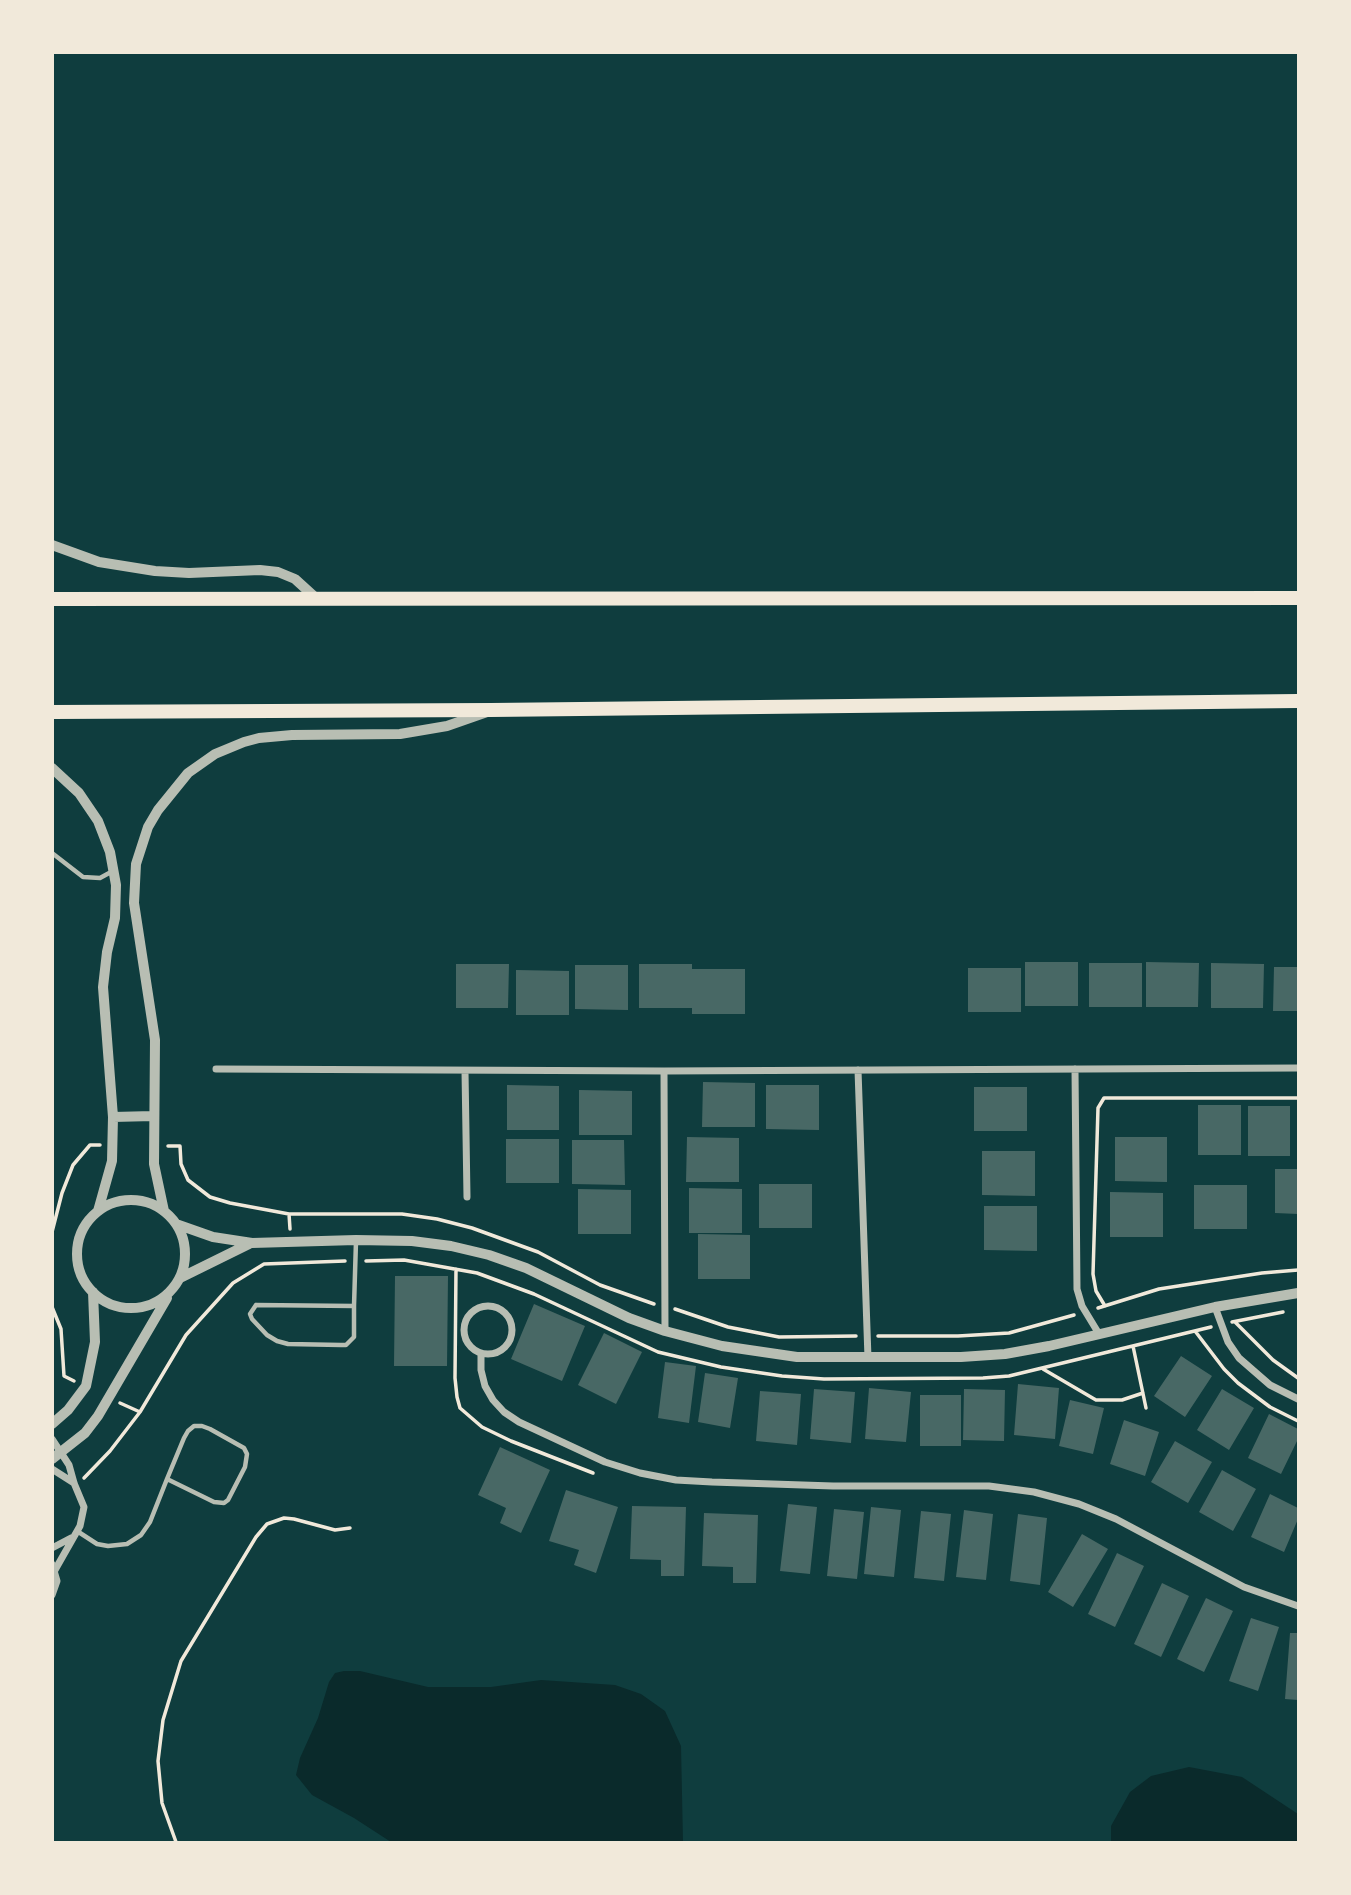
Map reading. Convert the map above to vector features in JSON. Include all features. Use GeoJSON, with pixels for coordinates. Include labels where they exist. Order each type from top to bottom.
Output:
{"type":"FeatureCollection","features":[{"type":"Feature","properties":{"kind":"main road"},"geometry":{"type":"LineString","coordinates":[[52,599],[1298,598]]}},
{"type":"Feature","properties":{"kind":"main road"},"geometry":{"type":"LineString","coordinates":[[52,712],[1298,701]]}},
{"type":"Feature","properties":{"kind":"street"},"geometry":{"type":"LineString","coordinates":[[52,545],[99,562],[145,570],[189,573],[260,570],[278,572],[295,579],[317,599]]}},
{"type":"Feature","properties":{"kind":"street"},"geometry":{"type":"LineString","coordinates":[[164,1210],[156,1179],[153,1145],[155,1040],[137,922],[134,883],[136,864],[148,827],[177,784],[215,754],[260,738],[292,734],[400,734],[447,726],[491,710]]}},
{"type":"Feature","properties":{"kind":"street"},"geometry":{"type":"LineString","coordinates":[[52,768],[79,793],[93,814],[105,836],[114,868],[116,902],[103,987],[113,1144],[109,1176],[98,1211]]}},
{"type":"Feature","properties":{"kind":"street"},"geometry":{"type":"LineString","coordinates":[[216,1069],[664,1071],[1298,1068]]}},
{"type":"Feature","properties":{"kind":"street"},"geometry":{"type":"LineString","coordinates":[[1075,1069],[1077,1289],[1099,1334]]}},
{"type":"Feature","properties":{"kind":"street"},"geometry":{"type":"LineString","coordinates":[[858,1070],[868,1358]]}},
{"type":"Feature","properties":{"kind":"street"},"geometry":{"type":"LineString","coordinates":[[465,1071],[467,1197]]}},
{"type":"Feature","properties":{"kind":"street"},"geometry":{"type":"LineString","coordinates":[[664,1071],[665,1331]]}},
{"type":"Feature","properties":{"kind":"street"},"geometry":{"type":"LineString","coordinates":[[113,1116],[153,1116]]}},
{"type":"Feature","properties":{"kind":"street"},"geometry":{"type":"LineString","coordinates":[[57,1456],[85,1433],[109,1398],[180,1278],[185,1265],[183,1237],[164,1210],[131,1200],[114,1202],[98,1211],[86,1224],[78,1241],[77,1259],[82,1277],[93,1292],[104,1301],[132,1309],[160,1300],[171,1291]]}},
{"type":"Feature","properties":{"kind":"street"},"geometry":{"type":"LineString","coordinates":[[176,1224],[213,1237],[252,1243],[356,1240],[412,1241],[451,1246],[526,1268],[629,1318],[665,1331],[751,1352],[797,1357],[961,1357],[1005,1354],[1215,1307],[1298,1293]]}},
{"type":"Feature","properties":{"kind":"street"},"geometry":{"type":"LineString","coordinates":[[180,1278],[252,1243]]}},
{"type":"Feature","properties":{"kind":"street"},"geometry":{"type":"LineString","coordinates":[[52,1424],[68,1410],[86,1386],[95,1342],[93,1292]]}},
{"type":"Feature","properties":{"kind":"street"},"geometry":{"type":"LineString","coordinates":[[491,1306],[505,1313],[510,1320],[512,1335],[504,1349],[489,1355],[481,1354],[468,1345],[463,1329],[465,1321],[475,1309],[491,1306]]}},
{"type":"Feature","properties":{"kind":"street"},"geometry":{"type":"LineString","coordinates":[[1215,1307],[1228,1342],[1239,1358],[1270,1385],[1298,1399]]}},
{"type":"Feature","properties":{"kind":"street"},"geometry":{"type":"LineString","coordinates":[[481,1354],[485,1386],[504,1412],[519,1422],[605,1462],[640,1473],[676,1480],[712,1482],[833,1486],[989,1486],[1034,1492],[1079,1504],[1116,1519],[1244,1587],[1298,1606]]}},
{"type":"Feature","properties":{"kind":"street"},"geometry":{"type":"LineString","coordinates":[[52,1439],[57,1456],[72,1471],[84,1507],[84,1517],[54,1567],[57,1581],[52,1595]]}},
{"type":"Feature","properties":{"kind":"street"},"geometry":{"type":"LineString","coordinates":[[52,1469],[74,1483]]}},
{"type":"Feature","properties":{"kind":"street"},"geometry":{"type":"LineString","coordinates":[[52,1548],[76,1533]]}},
{"type":"Feature","properties":{"kind":"lane"},"geometry":{"type":"LineString","coordinates":[[52,853],[79,875],[89,879],[100,878],[114,868]]}},
{"type":"Feature","properties":{"kind":"lane"},"geometry":{"type":"LineString","coordinates":[[354,1306],[256,1305],[250,1314],[259,1328],[277,1341],[288,1344],[346,1345],[354,1337],[356,1240]]}},
{"type":"Feature","properties":{"kind":"lane"},"geometry":{"type":"LineString","coordinates":[[76,1533],[97,1544],[108,1546],[119,1546],[135,1540],[147,1528],[167,1479],[188,1431],[194,1426],[209,1429],[244,1448],[247,1454],[245,1467],[224,1503],[214,1502],[167,1479]]}},
{"type":"Feature","properties":{"kind":"path"},"geometry":{"type":"LineString","coordinates":[[1105,1306],[1096,1291],[1093,1274],[1098,1108],[1104,1098],[1298,1098]]}},
{"type":"Feature","properties":{"kind":"path"},"geometry":{"type":"LineString","coordinates":[[52,1232],[62,1193],[73,1165],[90,1145],[113,1144]]}},
{"type":"Feature","properties":{"kind":"path"},"geometry":{"type":"LineString","coordinates":[[153,1145],[180,1146],[181,1164],[188,1180],[210,1197],[289,1214],[402,1214],[437,1219],[472,1228],[538,1252],[600,1285],[727,1327],[779,1337],[958,1336],[1009,1333],[1159,1289],[1298,1270]]}},
{"type":"Feature","properties":{"kind":"path"},"geometry":{"type":"LineString","coordinates":[[52,1307],[61,1329],[64,1376],[86,1386]]}},
{"type":"Feature","properties":{"kind":"path"},"geometry":{"type":"LineString","coordinates":[[1235,1321],[1258,1347],[1298,1378]]}},
{"type":"Feature","properties":{"kind":"path"},"geometry":{"type":"LineString","coordinates":[[1195,1331],[1238,1383],[1270,1407],[1298,1421]]}},
{"type":"Feature","properties":{"kind":"path"},"geometry":{"type":"LineString","coordinates":[[1133,1346],[1146,1408]]}},
{"type":"Feature","properties":{"kind":"path"},"geometry":{"type":"LineString","coordinates":[[1043,1369],[1096,1400],[1122,1401],[1143,1393]]}},
{"type":"Feature","properties":{"kind":"path"},"geometry":{"type":"LineString","coordinates":[[109,1398],[140,1412]]}},
{"type":"Feature","properties":{"kind":"path"},"geometry":{"type":"LineString","coordinates":[[176,1843],[162,1802],[158,1761],[163,1720],[181,1661],[256,1537],[267,1524],[284,1518],[294,1518],[335,1530],[350,1528]]}},
{"type":"Feature","properties":{"kind":"water"},"geometry":{"type":"Polygon","coordinates":[[[360,1671],[428,1687],[491,1687],[541,1680],[615,1685],[641,1694],[665,1711],[681,1746],[683,1842],[391,1842],[312,1795],[296,1775],[329,1682],[335,1673],[360,1671]]]}},
{"type":"Feature","properties":{"kind":"water"},"geometry":{"type":"Polygon","coordinates":[[[1189,1767],[1242,1777],[1298,1814],[1298,1842],[1111,1842],[1111,1826],[1130,1792],[1151,1776],[1189,1767]]]}},
{"type":"Feature","properties":{"kind":"building"},"geometry":{"type":"Polygon","coordinates":[[[1025,962],[1078,962],[1078,1006],[1025,1006],[1025,962]]]}},
{"type":"Feature","properties":{"kind":"building"},"geometry":{"type":"Polygon","coordinates":[[[1146,962],[1199,963],[1198,1007],[1146,1007],[1146,962]]]}},
{"type":"Feature","properties":{"kind":"building"},"geometry":{"type":"Polygon","coordinates":[[[1089,963],[1142,963],[1142,1007],[1089,1007],[1089,963]]]}},
{"type":"Feature","properties":{"kind":"building"},"geometry":{"type":"Polygon","coordinates":[[[1211,963],[1264,964],[1263,1008],[1211,1008],[1211,963]]]}},
{"type":"Feature","properties":{"kind":"building"},"geometry":{"type":"Polygon","coordinates":[[[456,964],[509,964],[508,1008],[456,1008],[456,964]]]}},
{"type":"Feature","properties":{"kind":"building"},"geometry":{"type":"Polygon","coordinates":[[[639,964],[692,964],[692,969],[745,969],[745,1014],[692,1014],[692,1008],[639,1008],[639,964]]]}},
{"type":"Feature","properties":{"kind":"building"},"geometry":{"type":"Polygon","coordinates":[[[575,965],[628,965],[628,1010],[575,1009],[575,965]]]}},
{"type":"Feature","properties":{"kind":"building"},"geometry":{"type":"Polygon","coordinates":[[[1274,967],[1298,967],[1298,1011],[1273,1011],[1274,967]]]}},
{"type":"Feature","properties":{"kind":"building"},"geometry":{"type":"Polygon","coordinates":[[[968,968],[1021,968],[1021,1012],[968,1012],[968,968]]]}},
{"type":"Feature","properties":{"kind":"building"},"geometry":{"type":"Polygon","coordinates":[[[516,970],[569,971],[569,1015],[516,1015],[516,970]]]}},
{"type":"Feature","properties":{"kind":"building"},"geometry":{"type":"Polygon","coordinates":[[[703,1082],[755,1083],[755,1127],[702,1127],[703,1082]]]}},
{"type":"Feature","properties":{"kind":"building"},"geometry":{"type":"Polygon","coordinates":[[[507,1085],[559,1086],[559,1130],[507,1130],[507,1085]]]}},
{"type":"Feature","properties":{"kind":"building"},"geometry":{"type":"Polygon","coordinates":[[[766,1085],[819,1085],[819,1130],[766,1129],[766,1085]]]}},
{"type":"Feature","properties":{"kind":"building"},"geometry":{"type":"Polygon","coordinates":[[[974,1087],[1027,1087],[1027,1131],[974,1131],[974,1087]]]}},
{"type":"Feature","properties":{"kind":"building"},"geometry":{"type":"Polygon","coordinates":[[[579,1090],[632,1091],[632,1135],[579,1135],[579,1090]]]}},
{"type":"Feature","properties":{"kind":"building"},"geometry":{"type":"Polygon","coordinates":[[[1198,1105],[1241,1105],[1241,1155],[1198,1155],[1198,1105]]]}},
{"type":"Feature","properties":{"kind":"building"},"geometry":{"type":"Polygon","coordinates":[[[1248,1106],[1290,1106],[1290,1156],[1248,1156],[1248,1106]]]}},
{"type":"Feature","properties":{"kind":"building"},"geometry":{"type":"Polygon","coordinates":[[[687,1137],[739,1138],[739,1182],[686,1182],[687,1137]]]}},
{"type":"Feature","properties":{"kind":"building"},"geometry":{"type":"Polygon","coordinates":[[[1115,1137],[1167,1137],[1167,1182],[1115,1181],[1115,1137]]]}},
{"type":"Feature","properties":{"kind":"building"},"geometry":{"type":"Polygon","coordinates":[[[506,1139],[559,1139],[559,1183],[506,1183],[506,1139]]]}},
{"type":"Feature","properties":{"kind":"building"},"geometry":{"type":"Polygon","coordinates":[[[572,1140],[624,1140],[625,1185],[572,1184],[572,1140]]]}},
{"type":"Feature","properties":{"kind":"building"},"geometry":{"type":"Polygon","coordinates":[[[982,1151],[1035,1151],[1035,1196],[982,1195],[982,1151]]]}},
{"type":"Feature","properties":{"kind":"building"},"geometry":{"type":"Polygon","coordinates":[[[1275,1169],[1298,1169],[1298,1214],[1275,1213],[1275,1169]]]}},
{"type":"Feature","properties":{"kind":"building"},"geometry":{"type":"Polygon","coordinates":[[[759,1184],[812,1184],[812,1228],[759,1228],[759,1184]]]}},
{"type":"Feature","properties":{"kind":"building"},"geometry":{"type":"Polygon","coordinates":[[[1194,1185],[1247,1185],[1247,1229],[1194,1229],[1194,1185]]]}},
{"type":"Feature","properties":{"kind":"building"},"geometry":{"type":"Polygon","coordinates":[[[689,1188],[742,1189],[742,1233],[689,1233],[689,1188]]]}},
{"type":"Feature","properties":{"kind":"building"},"geometry":{"type":"Polygon","coordinates":[[[578,1189],[631,1190],[631,1234],[578,1234],[578,1189]]]}},
{"type":"Feature","properties":{"kind":"building"},"geometry":{"type":"Polygon","coordinates":[[[1110,1192],[1163,1193],[1163,1237],[1110,1237],[1110,1192]]]}},
{"type":"Feature","properties":{"kind":"building"},"geometry":{"type":"Polygon","coordinates":[[[984,1206],[1037,1206],[1037,1251],[984,1250],[984,1206]]]}},
{"type":"Feature","properties":{"kind":"building"},"geometry":{"type":"Polygon","coordinates":[[[698,1234],[750,1235],[750,1279],[698,1279],[698,1234]]]}},
{"type":"Feature","properties":{"kind":"building"},"geometry":{"type":"Polygon","coordinates":[[[395,1276],[448,1276],[447,1366],[394,1366],[395,1276]]]}},
{"type":"Feature","properties":{"kind":"building"},"geometry":{"type":"Polygon","coordinates":[[[534,1304],[585,1326],[562,1381],[511,1359],[534,1304]]]}},
{"type":"Feature","properties":{"kind":"building"},"geometry":{"type":"Polygon","coordinates":[[[604,1333],[642,1352],[616,1404],[578,1385],[604,1333]]]}},
{"type":"Feature","properties":{"kind":"building"},"geometry":{"type":"Polygon","coordinates":[[[1181,1356],[1212,1376],[1185,1417],[1154,1396],[1181,1356]]]}},
{"type":"Feature","properties":{"kind":"building"},"geometry":{"type":"Polygon","coordinates":[[[665,1362],[696,1366],[689,1423],[658,1418],[665,1362]]]}},
{"type":"Feature","properties":{"kind":"building"},"geometry":{"type":"Polygon","coordinates":[[[705,1373],[738,1378],[730,1428],[698,1422],[705,1373]]]}},
{"type":"Feature","properties":{"kind":"building"},"geometry":{"type":"Polygon","coordinates":[[[1018,1384],[1059,1388],[1055,1439],[1014,1435],[1018,1384]]]}},
{"type":"Feature","properties":{"kind":"building"},"geometry":{"type":"Polygon","coordinates":[[[869,1388],[911,1392],[906,1442],[865,1439],[869,1388]]]}},
{"type":"Feature","properties":{"kind":"building"},"geometry":{"type":"Polygon","coordinates":[[[814,1389],[855,1392],[851,1443],[810,1439],[814,1389]]]}},
{"type":"Feature","properties":{"kind":"building"},"geometry":{"type":"Polygon","coordinates":[[[964,1389],[1005,1390],[1004,1441],[963,1440],[964,1389]]]}},
{"type":"Feature","properties":{"kind":"building"},"geometry":{"type":"Polygon","coordinates":[[[1222,1389],[1254,1408],[1229,1450],[1197,1430],[1222,1389]]]}},
{"type":"Feature","properties":{"kind":"building"},"geometry":{"type":"Polygon","coordinates":[[[760,1391],[801,1394],[797,1445],[756,1441],[760,1391]]]}},
{"type":"Feature","properties":{"kind":"building"},"geometry":{"type":"Polygon","coordinates":[[[920,1395],[961,1395],[961,1446],[920,1446],[920,1395]]]}},
{"type":"Feature","properties":{"kind":"building"},"geometry":{"type":"Polygon","coordinates":[[[1070,1400],[1104,1408],[1093,1454],[1059,1446],[1070,1400]]]}},
{"type":"Feature","properties":{"kind":"building"},"geometry":{"type":"Polygon","coordinates":[[[1269,1414],[1298,1429],[1298,1439],[1281,1474],[1248,1458],[1269,1414]]]}},
{"type":"Feature","properties":{"kind":"building"},"geometry":{"type":"Polygon","coordinates":[[[1124,1420],[1159,1432],[1145,1476],[1110,1464],[1124,1420]]]}},
{"type":"Feature","properties":{"kind":"building"},"geometry":{"type":"Polygon","coordinates":[[[1175,1441],[1212,1462],[1188,1503],[1151,1482],[1175,1441]]]}},
{"type":"Feature","properties":{"kind":"building"},"geometry":{"type":"Polygon","coordinates":[[[500,1447],[550,1470],[521,1533],[500,1523],[506,1508],[478,1495],[500,1447]]]}},
{"type":"Feature","properties":{"kind":"building"},"geometry":{"type":"Polygon","coordinates":[[[1222,1470],[1256,1489],[1233,1531],[1199,1512],[1222,1470]]]}},
{"type":"Feature","properties":{"kind":"building"},"geometry":{"type":"Polygon","coordinates":[[[566,1490],[618,1507],[596,1573],[574,1565],[579,1550],[549,1541],[566,1490]]]}},
{"type":"Feature","properties":{"kind":"building"},"geometry":{"type":"Polygon","coordinates":[[[1270,1494],[1298,1508],[1298,1519],[1284,1552],[1251,1537],[1270,1494]]]}},
{"type":"Feature","properties":{"kind":"building"},"geometry":{"type":"Polygon","coordinates":[[[788,1504],[817,1507],[810,1574],[780,1571],[788,1504]]]}},
{"type":"Feature","properties":{"kind":"building"},"geometry":{"type":"Polygon","coordinates":[[[632,1506],[686,1507],[684,1576],[661,1576],[661,1560],[630,1559],[632,1506]]]}},
{"type":"Feature","properties":{"kind":"building"},"geometry":{"type":"Polygon","coordinates":[[[871,1507],[901,1510],[894,1577],[864,1574],[871,1507]]]}},
{"type":"Feature","properties":{"kind":"building"},"geometry":{"type":"Polygon","coordinates":[[[834,1509],[864,1512],[857,1579],[827,1576],[834,1509]]]}},
{"type":"Feature","properties":{"kind":"building"},"geometry":{"type":"Polygon","coordinates":[[[964,1510],[993,1514],[986,1580],[956,1577],[964,1510]]]}},
{"type":"Feature","properties":{"kind":"building"},"geometry":{"type":"Polygon","coordinates":[[[921,1511],[951,1514],[944,1581],[914,1578],[921,1511]]]}},
{"type":"Feature","properties":{"kind":"building"},"geometry":{"type":"Polygon","coordinates":[[[704,1513],[758,1515],[756,1583],[733,1583],[733,1567],[702,1566],[704,1513]]]}},
{"type":"Feature","properties":{"kind":"building"},"geometry":{"type":"Polygon","coordinates":[[[1018,1514],[1047,1518],[1040,1585],[1010,1581],[1018,1514]]]}},
{"type":"Feature","properties":{"kind":"building"},"geometry":{"type":"Polygon","coordinates":[[[1082,1534],[1108,1549],[1073,1607],[1048,1592],[1082,1534]]]}},
{"type":"Feature","properties":{"kind":"building"},"geometry":{"type":"Polygon","coordinates":[[[1117,1553],[1144,1566],[1115,1627],[1088,1614],[1117,1553]]]}},
{"type":"Feature","properties":{"kind":"building"},"geometry":{"type":"Polygon","coordinates":[[[1162,1583],[1189,1596],[1161,1657],[1134,1644],[1162,1583]]]}},
{"type":"Feature","properties":{"kind":"building"},"geometry":{"type":"Polygon","coordinates":[[[1206,1598],[1233,1611],[1204,1672],[1177,1659],[1206,1598]]]}},
{"type":"Feature","properties":{"kind":"building"},"geometry":{"type":"Polygon","coordinates":[[[1251,1618],[1279,1627],[1258,1691],[1229,1681],[1251,1618]]]}},
{"type":"Feature","properties":{"kind":"building"},"geometry":{"type":"Polygon","coordinates":[[[1290,1633],[1298,1633],[1298,1700],[1285,1699],[1290,1633]]]}}]}
